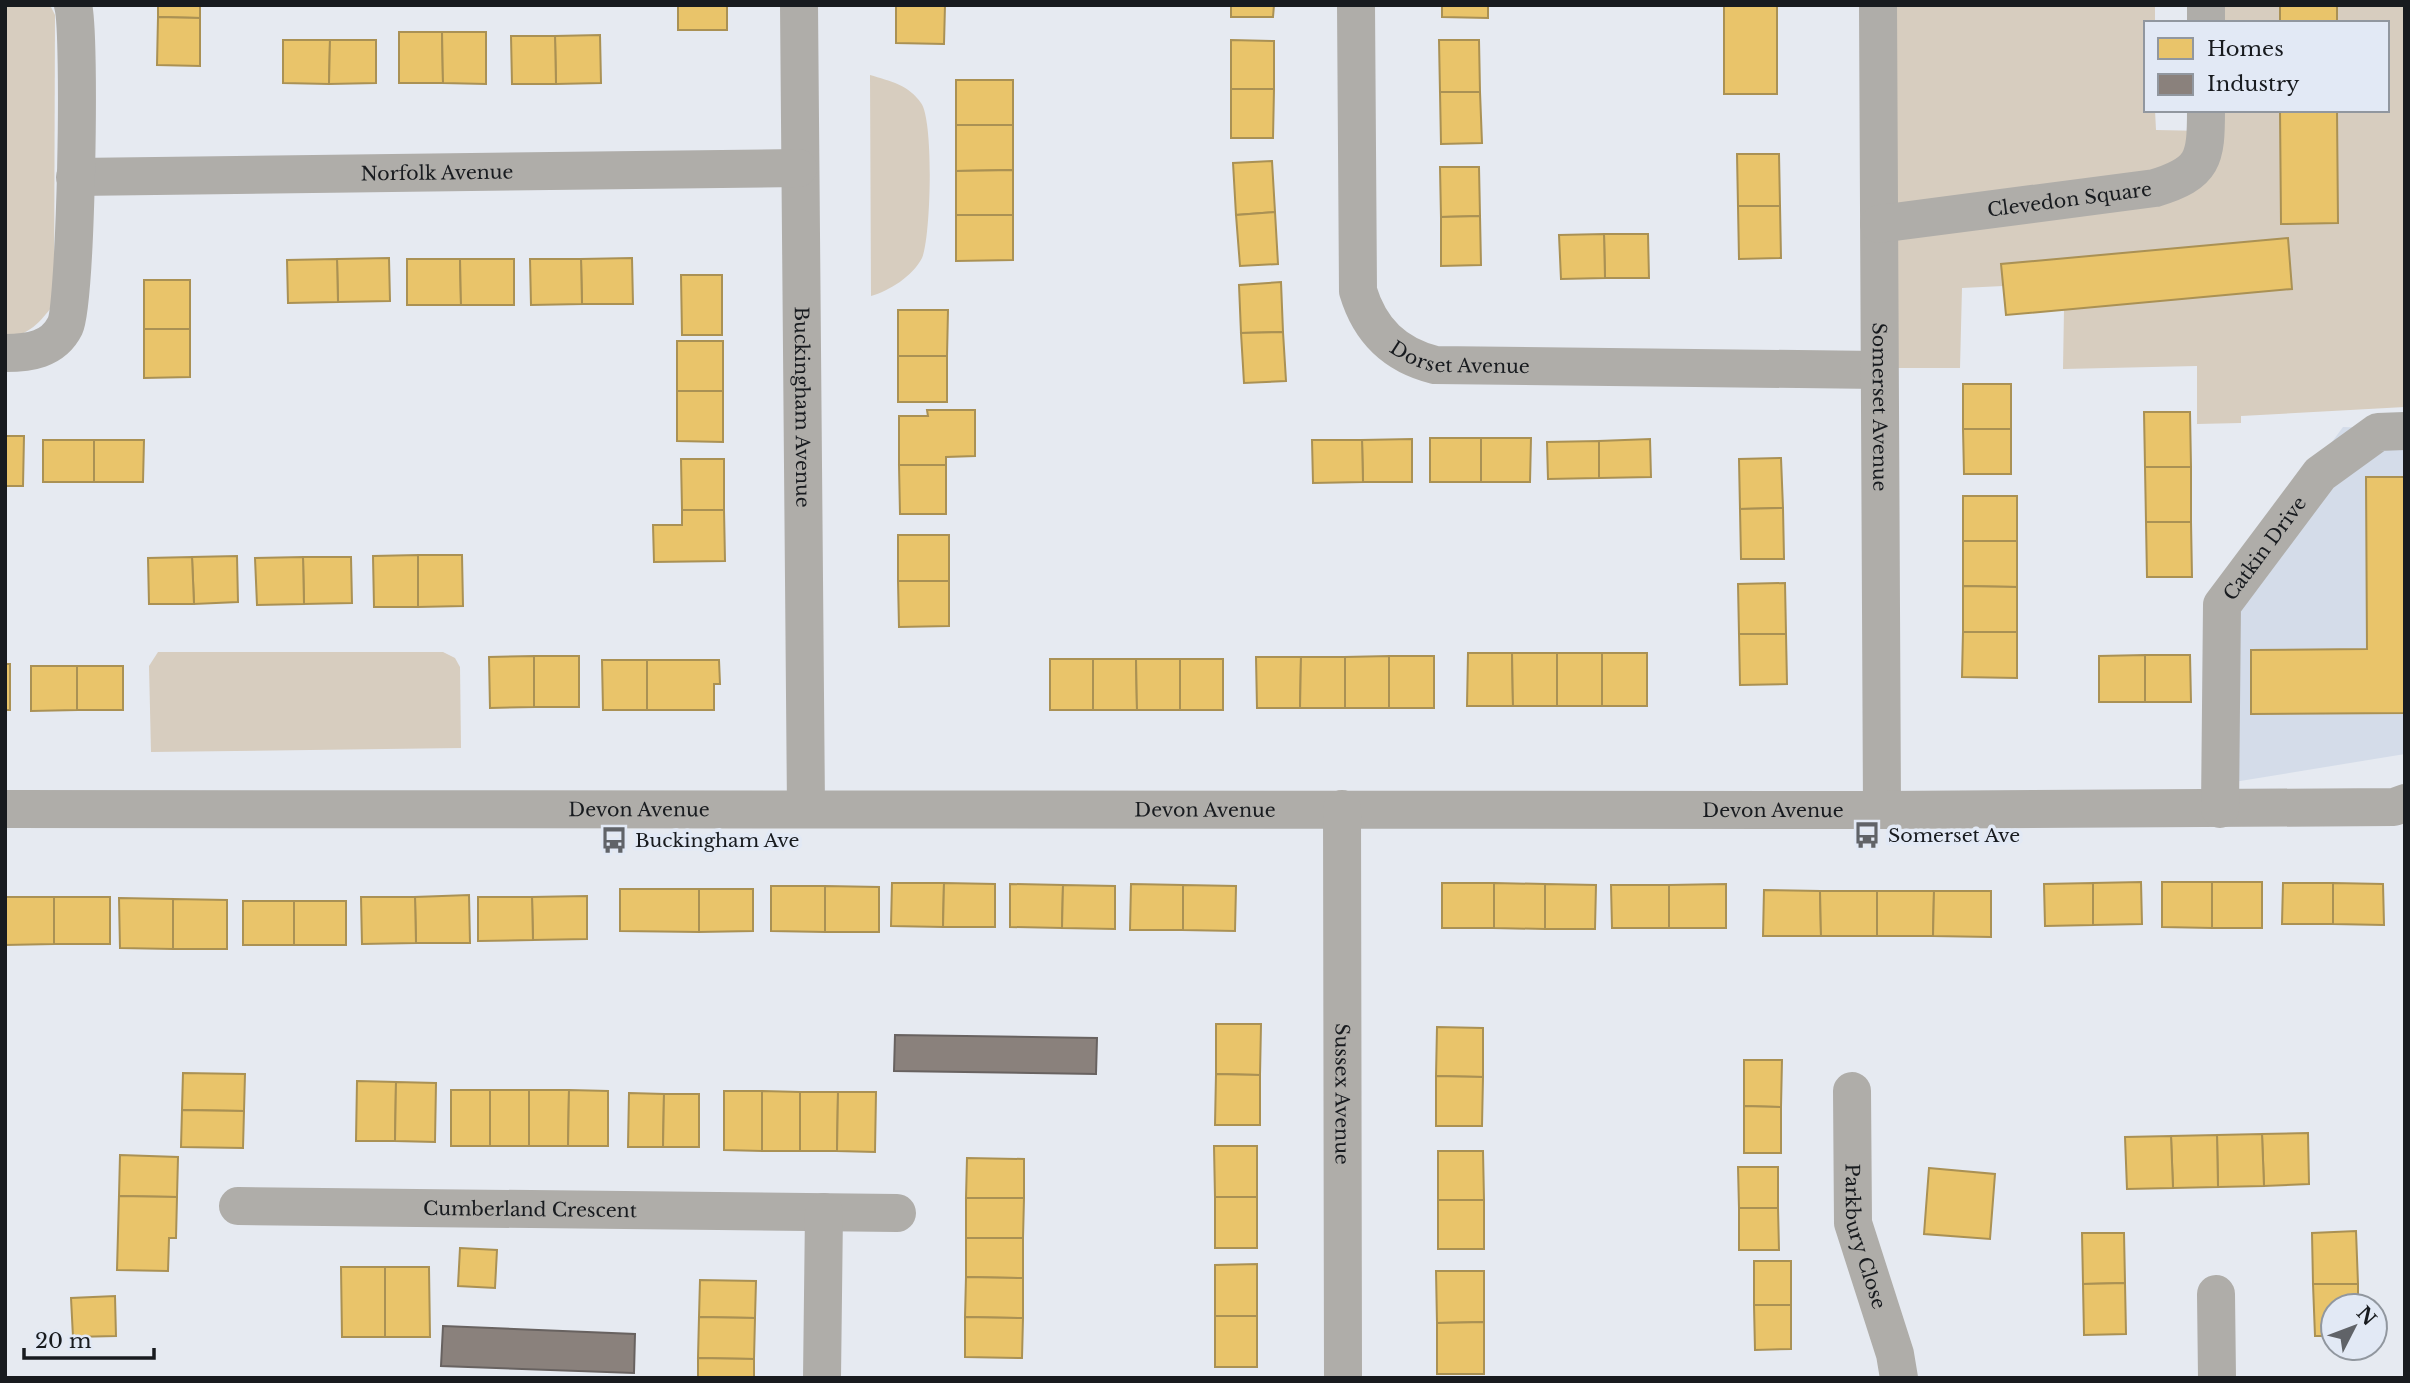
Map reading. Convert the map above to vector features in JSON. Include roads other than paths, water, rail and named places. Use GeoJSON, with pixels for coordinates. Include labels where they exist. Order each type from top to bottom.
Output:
{"type":"FeatureCollection","features":[{"type":"Feature","properties":{"kind":"street"},"geometry":{"type":"LineString","coordinates":[[5,353],[29,353],[45,347],[65,326],[69,314],[75,177],[73,5]]}},
{"type":"Feature","properties":{"kind":"street","name":"Buckingham Avenue"},"geometry":{"type":"LineString","coordinates":[[799,5],[806,809]]}},
{"type":"Feature","properties":{"kind":"street","name":"Dorset Avenue"},"geometry":{"type":"LineString","coordinates":[[1356,5],[1358,291],[1373,326],[1399,351],[1435,365],[1880,370]]}},
{"type":"Feature","properties":{"kind":"street","name":"Somerset Avenue"},"geometry":{"type":"LineString","coordinates":[[1878,5],[1882,810]]}},
{"type":"Feature","properties":{"kind":"street","name":"Clevedon Square"},"geometry":{"type":"LineString","coordinates":[[1879,224],[2155,188],[2177,181],[2195,170],[2203,159],[2206,112]]}},
{"type":"Feature","properties":{"kind":"street","name":"Norfolk Avenue"},"geometry":{"type":"LineString","coordinates":[[75,177],[799,168]]}},
{"type":"Feature","properties":{"kind":"street","name":"Catkin Drive"},"geometry":{"type":"LineString","coordinates":[[2220,809],[2222,605],[2320,474],[2378,432],[2405,431]]}},
{"type":"Feature","properties":{"kind":"street","name":"Devon Avenue"},"geometry":{"type":"LineString","coordinates":[[5,809],[1882,810],[2394,807],[2405,803]]}},
{"type":"Feature","properties":{"kind":"street","name":"Sussex Avenue"},"geometry":{"type":"LineString","coordinates":[[1342,809],[1342,1378]]}},
{"type":"Feature","properties":{"kind":"street","name":"Parkbury Close"},"geometry":{"type":"LineString","coordinates":[[1852,1091],[1853,1223],[1895,1354],[1899,1378]]}},
{"type":"Feature","properties":{"kind":"street","name":"Cumberland Crescent"},"geometry":{"type":"LineString","coordinates":[[238,1206],[897,1213]]}},
{"type":"Feature","properties":{"kind":"street"},"geometry":{"type":"LineString","coordinates":[[822,1378],[824,1212]]}},
{"type":"Feature","properties":{"kind":"street"},"geometry":{"type":"LineString","coordinates":[[2216,1294],[2217,1378]]}},
{"type":"Feature","properties":{"kind":"place","name":"Somerset Ave"},"geometry":{"type":"Point","coordinates":[1867,835]}},
{"type":"Feature","properties":{"kind":"place","name":"Buckingham Ave"},"geometry":{"type":"Point","coordinates":[614,840]}}]}
